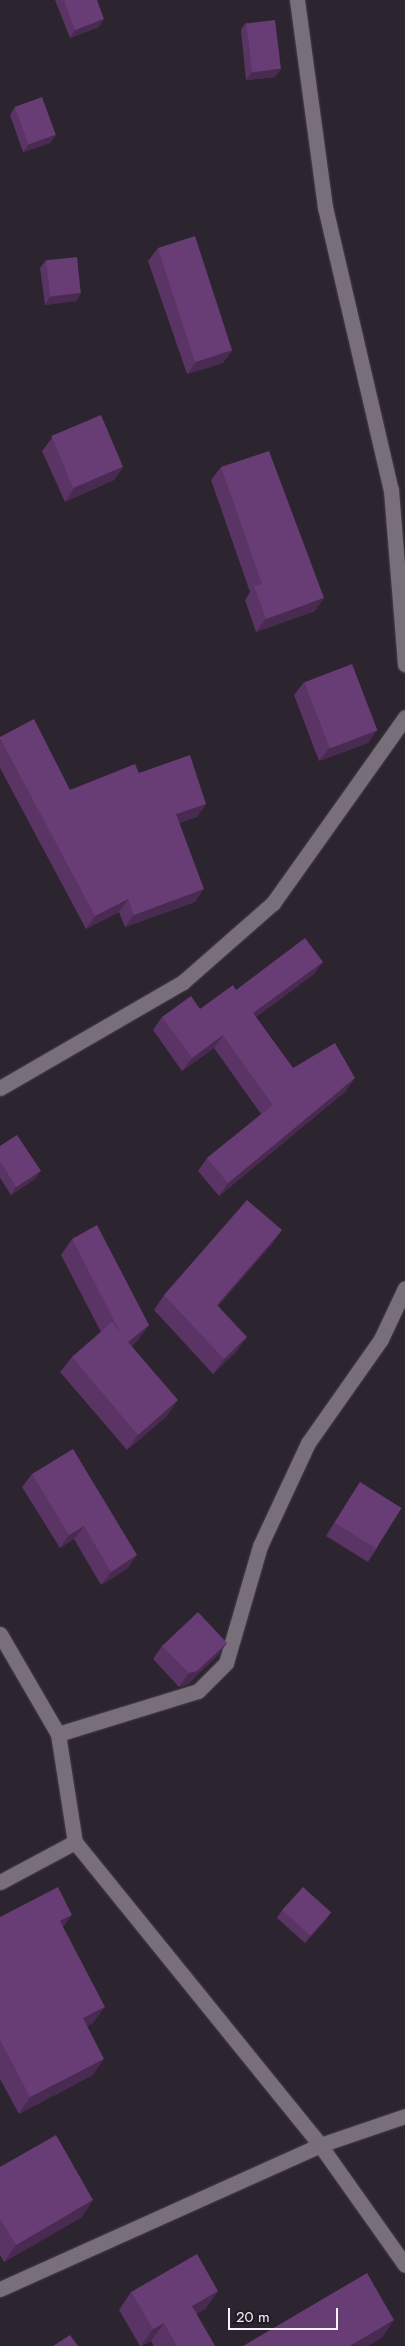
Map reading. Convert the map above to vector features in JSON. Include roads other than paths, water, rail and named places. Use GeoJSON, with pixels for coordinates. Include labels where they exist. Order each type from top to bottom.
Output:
{"type":"FeatureCollection","features":[{"type":"Feature","properties":{"kind":"street"},"geometry":{"type":"LineString","coordinates":[[297,0],[325,207],[391,490],[405,664]]}},
{"type":"Feature","properties":{"kind":"street"},"geometry":{"type":"LineString","coordinates":[[0,1088],[183,982],[273,903],[405,717]]}},
{"type":"Feature","properties":{"kind":"street"},"geometry":{"type":"LineString","coordinates":[[58,1734],[198,1691],[226,1663],[260,1546],[308,1443],[381,1339],[405,1288]]}},
{"type":"Feature","properties":{"kind":"street"},"geometry":{"type":"LineString","coordinates":[[0,1634],[58,1734],[75,1842],[320,2144],[405,2264]]}},
{"type":"Feature","properties":{"kind":"street"},"geometry":{"type":"LineString","coordinates":[[0,1882],[75,1842]]}},
{"type":"Feature","properties":{"kind":"street"},"geometry":{"type":"LineString","coordinates":[[0,2289],[320,2144],[405,2116]]}}]}
